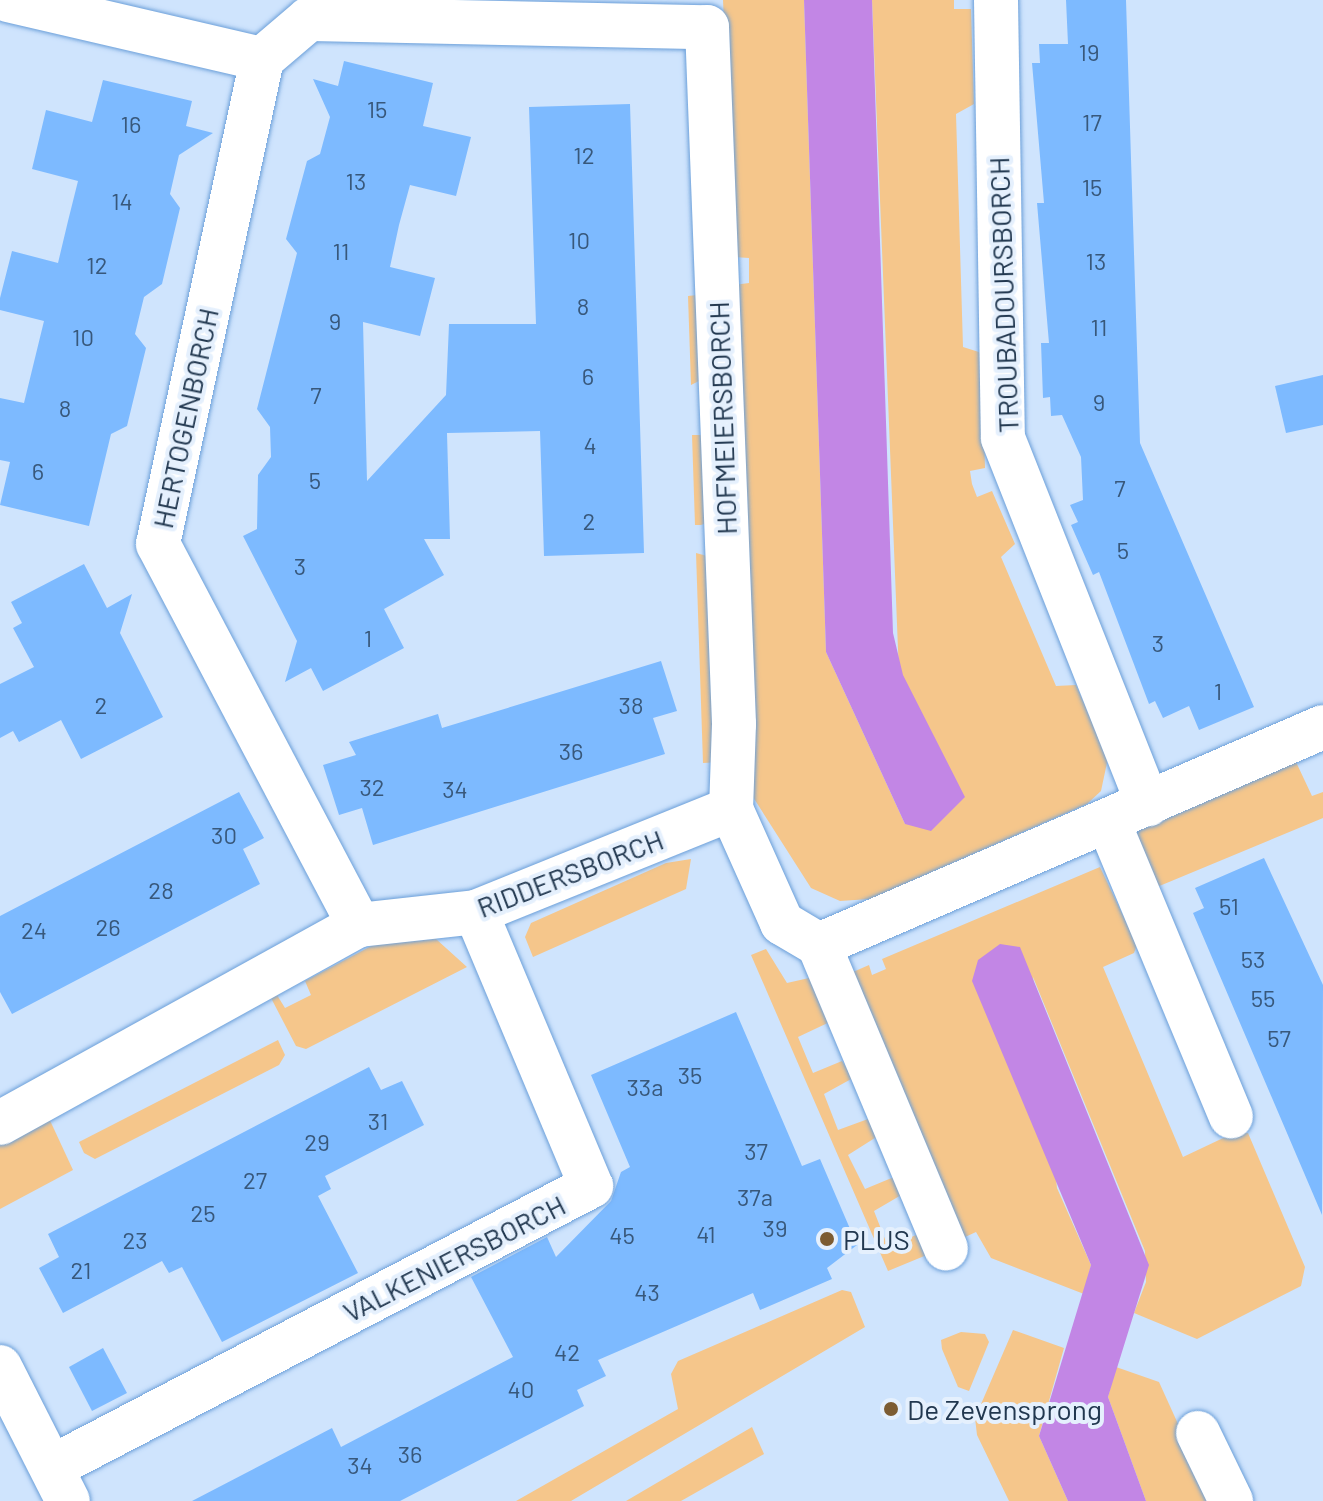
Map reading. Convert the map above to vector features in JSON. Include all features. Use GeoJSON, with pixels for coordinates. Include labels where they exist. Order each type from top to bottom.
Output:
{"type":"FeatureCollection","features":[{"type":"Feature","properties":{"kind":"street"},"geometry":{"type":"LineString","coordinates":[[8,0],[262,59]]}},
{"type":"Feature","properties":{"kind":"street","name":"TROUBADOURSBORCH"},"geometry":{"type":"LineString","coordinates":[[996,0],[1003,438],[1148,804]]}},
{"type":"Feature","properties":{"kind":"street","name":"HOFMEIERSBORCH"},"geometry":{"type":"LineString","coordinates":[[262,59],[309,19],[707,27],[734,724],[731,809]]}},
{"type":"Feature","properties":{"kind":"street","name":"HERTOGENBORCH"},"geometry":{"type":"LineString","coordinates":[[262,59],[158,544],[359,925]]}},
{"type":"Feature","properties":{"kind":"street"},"geometry":{"type":"LineString","coordinates":[[819,945],[1323,727]]}},
{"type":"Feature","properties":{"kind":"street"},"geometry":{"type":"LineString","coordinates":[[731,809],[782,923],[819,945],[946,1249]]}},
{"type":"Feature","properties":{"kind":"street","name":"RIDDERSBORCH"},"geometry":{"type":"LineString","coordinates":[[0,1123],[359,925],[476,912],[731,809]]}},
{"type":"Feature","properties":{"kind":"street"},"geometry":{"type":"LineString","coordinates":[[1108,821],[1231,1116]]}},
{"type":"Feature","properties":{"kind":"street","name":"VALKENIERSBORCH"},"geometry":{"type":"LineString","coordinates":[[0,1367],[60,1484],[591,1186],[476,912]]}},
{"type":"Feature","properties":{"kind":"street"},"geometry":{"type":"LineString","coordinates":[[1198,1433],[1231,1501]]}},
{"type":"Feature","properties":{"kind":"shaded area"},"geometry":{"type":"Polygon","coordinates":[[[723,0],[804,0],[826,652],[905,824],[872,0],[954,0],[954,9],[971,9],[974,104],[956,114],[963,347],[982,353],[985,468],[970,471],[972,484],[977,497],[992,491],[1015,544],[1001,557],[1056,686],[1076,685],[1108,758],[1101,791],[1087,804],[870,899],[840,901],[811,888],[751,794],[734,285],[749,283],[749,258],[734,257],[723,0]]]}},
{"type":"Feature","properties":{"kind":"shaded area"},"geometry":{"type":"Polygon","coordinates":[[[804,0],[872,0],[893,633],[903,675],[965,797],[931,831],[905,824],[826,652],[804,0]]]}},
{"type":"Feature","properties":{"kind":"shaded area"},"geometry":{"type":"Polygon","coordinates":[[[697,295],[705,378],[691,385],[688,296],[697,295]]]}},
{"type":"Feature","properties":{"kind":"shaded area"},"geometry":{"type":"Polygon","coordinates":[[[692,435],[701,435],[707,523],[701,525],[695,525],[692,435]]]}},
{"type":"Feature","properties":{"kind":"shaded area"},"geometry":{"type":"Polygon","coordinates":[[[696,553],[707,556],[721,762],[703,763],[696,553]]]}},
{"type":"Feature","properties":{"kind":"shaded area"},"geometry":{"type":"Polygon","coordinates":[[[1296,762],[1312,796],[1323,792],[1323,818],[1157,887],[1134,833],[1296,762]]]}},
{"type":"Feature","properties":{"kind":"shaded area"},"geometry":{"type":"Polygon","coordinates":[[[691,859],[686,889],[533,957],[525,937],[531,923],[666,863],[691,859]]]}},
{"type":"Feature","properties":{"kind":"shaded area"},"geometry":{"type":"Polygon","coordinates":[[[1100,867],[1137,945],[1134,953],[1103,967],[1183,1157],[1238,1131],[1248,1133],[1305,1267],[1301,1286],[1197,1339],[1134,1313],[1146,1282],[1145,1251],[1033,977],[1057,1188],[1091,1265],[1084,1294],[991,1258],[976,1232],[963,1238],[853,972],[869,965],[872,975],[886,969],[882,959],[1100,867]]]}},
{"type":"Feature","properties":{"kind":"shaded area"},"geometry":{"type":"Polygon","coordinates":[[[436,939],[467,967],[306,1049],[296,1046],[271,998],[277,995],[285,1008],[311,995],[305,981],[375,944],[436,939]]]}},
{"type":"Feature","properties":{"kind":"shaded area"},"geometry":{"type":"Polygon","coordinates":[[[1000,944],[1020,947],[1149,1265],[1108,1397],[1146,1501],[1068,1501],[1039,1436],[1091,1265],[972,981],[978,960],[1000,944]]]}},
{"type":"Feature","properties":{"kind":"shaded area"},"geometry":{"type":"Polygon","coordinates":[[[766,949],[787,983],[809,978],[834,1020],[798,1037],[813,1073],[842,1061],[853,1078],[824,1094],[838,1130],[868,1119],[878,1136],[848,1155],[865,1189],[894,1177],[903,1194],[874,1211],[888,1247],[923,1232],[934,1252],[888,1271],[751,955],[766,949]]]}},
{"type":"Feature","properties":{"kind":"shaded area"},"geometry":{"type":"Polygon","coordinates":[[[278,1040],[285,1055],[279,1065],[95,1159],[84,1153],[79,1142],[278,1040]]]}},
{"type":"Feature","properties":{"kind":"shaded area"},"geometry":{"type":"Polygon","coordinates":[[[47,1114],[73,1170],[0,1209],[0,1139],[47,1114]]]}},
{"type":"Feature","properties":{"kind":"shaded area"},"geometry":{"type":"Polygon","coordinates":[[[842,1290],[851,1292],[865,1327],[571,1501],[516,1501],[678,1409],[671,1374],[678,1361],[842,1290]]]}},
{"type":"Feature","properties":{"kind":"shaded area"},"geometry":{"type":"Polygon","coordinates":[[[1013,1330],[1064,1348],[1039,1436],[1068,1501],[1009,1501],[977,1435],[975,1418],[1013,1330]]]}},
{"type":"Feature","properties":{"kind":"shaded area"},"geometry":{"type":"Polygon","coordinates":[[[961,1332],[985,1334],[989,1342],[969,1391],[958,1387],[942,1349],[941,1340],[961,1332]]]}},
{"type":"Feature","properties":{"kind":"shaded area"},"geometry":{"type":"Polygon","coordinates":[[[1116,1367],[1159,1382],[1213,1501],[1146,1501],[1108,1397],[1116,1367]]]}},
{"type":"Feature","properties":{"kind":"shaded area"},"geometry":{"type":"Polygon","coordinates":[[[752,1427],[764,1454],[681,1501],[626,1501],[752,1427]]]}},
{"type":"Feature","properties":{"kind":"building"},"geometry":{"type":"Polygon","coordinates":[[[1066,0],[1126,0],[1140,443],[1254,707],[1199,730],[1189,706],[1163,718],[1155,701],[1149,704],[1099,572],[1093,575],[1071,525],[1078,522],[1070,505],[1083,500],[1081,457],[1062,415],[1051,416],[1050,397],[1043,398],[1041,343],[1049,343],[1037,203],[1044,203],[1032,63],[1040,63],[1039,44],[1068,44],[1066,0]]]}},
{"type":"Feature","properties":{"kind":"building"},"geometry":{"type":"Polygon","coordinates":[[[344,61],[433,83],[423,126],[471,137],[456,196],[410,185],[399,225],[390,267],[435,278],[420,336],[363,322],[367,481],[446,395],[449,324],[536,324],[529,107],[630,104],[644,553],[544,556],[540,431],[447,433],[450,539],[424,539],[444,575],[384,609],[404,648],[323,691],[311,668],[285,682],[297,641],[243,536],[257,529],[258,475],[271,457],[270,427],[257,409],[297,253],[286,239],[307,161],[320,154],[330,117],[313,79],[338,86],[344,61]]]}},
{"type":"Feature","properties":{"kind":"building"},"geometry":{"type":"Polygon","coordinates":[[[103,80],[192,101],[186,126],[213,133],[179,155],[170,194],[180,208],[162,284],[144,297],[135,334],[146,348],[127,426],[111,434],[89,526],[0,505],[10,462],[0,460],[0,398],[24,403],[44,321],[0,310],[0,298],[12,251],[58,263],[78,181],[32,169],[46,110],[92,122],[103,80]]]}},
{"type":"Feature","properties":{"kind":"building"},"geometry":{"type":"Polygon","coordinates":[[[1323,375],[1323,425],[1286,433],[1275,386],[1323,375]]]}},
{"type":"Feature","properties":{"kind":"building"},"geometry":{"type":"Polygon","coordinates":[[[84,564],[107,608],[132,594],[120,633],[163,717],[81,759],[61,720],[19,742],[13,731],[0,738],[0,684],[34,667],[13,628],[22,623],[11,602],[84,564]]]}},
{"type":"Feature","properties":{"kind":"building"},"geometry":{"type":"Polygon","coordinates":[[[661,661],[677,711],[653,718],[665,754],[373,845],[362,808],[339,815],[323,765],[356,755],[349,742],[438,714],[442,728],[661,661]]]}},
{"type":"Feature","properties":{"kind":"building"},"geometry":{"type":"Polygon","coordinates":[[[239,792],[264,838],[243,849],[260,884],[12,1014],[0,992],[0,916],[239,792]]]}},
{"type":"Feature","properties":{"kind":"building"},"geometry":{"type":"Polygon","coordinates":[[[1264,858],[1323,985],[1322,1215],[1193,913],[1204,908],[1195,888],[1264,858]]]}},
{"type":"Feature","properties":{"kind":"building"},"geometry":{"type":"Polygon","coordinates":[[[736,1012],[802,1166],[820,1159],[857,1245],[827,1268],[832,1279],[760,1310],[753,1293],[598,1360],[606,1376],[577,1390],[584,1406],[400,1501],[192,1501],[332,1428],[341,1447],[513,1357],[471,1277],[547,1237],[556,1257],[611,1201],[621,1172],[630,1167],[591,1075],[736,1012]]]}},
{"type":"Feature","properties":{"kind":"building"},"geometry":{"type":"Polygon","coordinates":[[[369,1067],[381,1090],[402,1081],[424,1125],[325,1176],[331,1189],[318,1196],[358,1273],[222,1342],[182,1267],[169,1273],[162,1261],[63,1313],[39,1268],[59,1257],[48,1234],[369,1067]]]}},
{"type":"Feature","properties":{"kind":"building"},"geometry":{"type":"Polygon","coordinates":[[[103,1348],[127,1393],[92,1411],[69,1367],[103,1348]]]}},
{"type":"Feature","properties":{"kind":"place","name":"PLUS"},"geometry":{"type":"Point","coordinates":[827,1239]}},
{"type":"Feature","properties":{"kind":"place","name":"De Zevensprong"},"geometry":{"type":"Point","coordinates":[891,1409]}}]}
